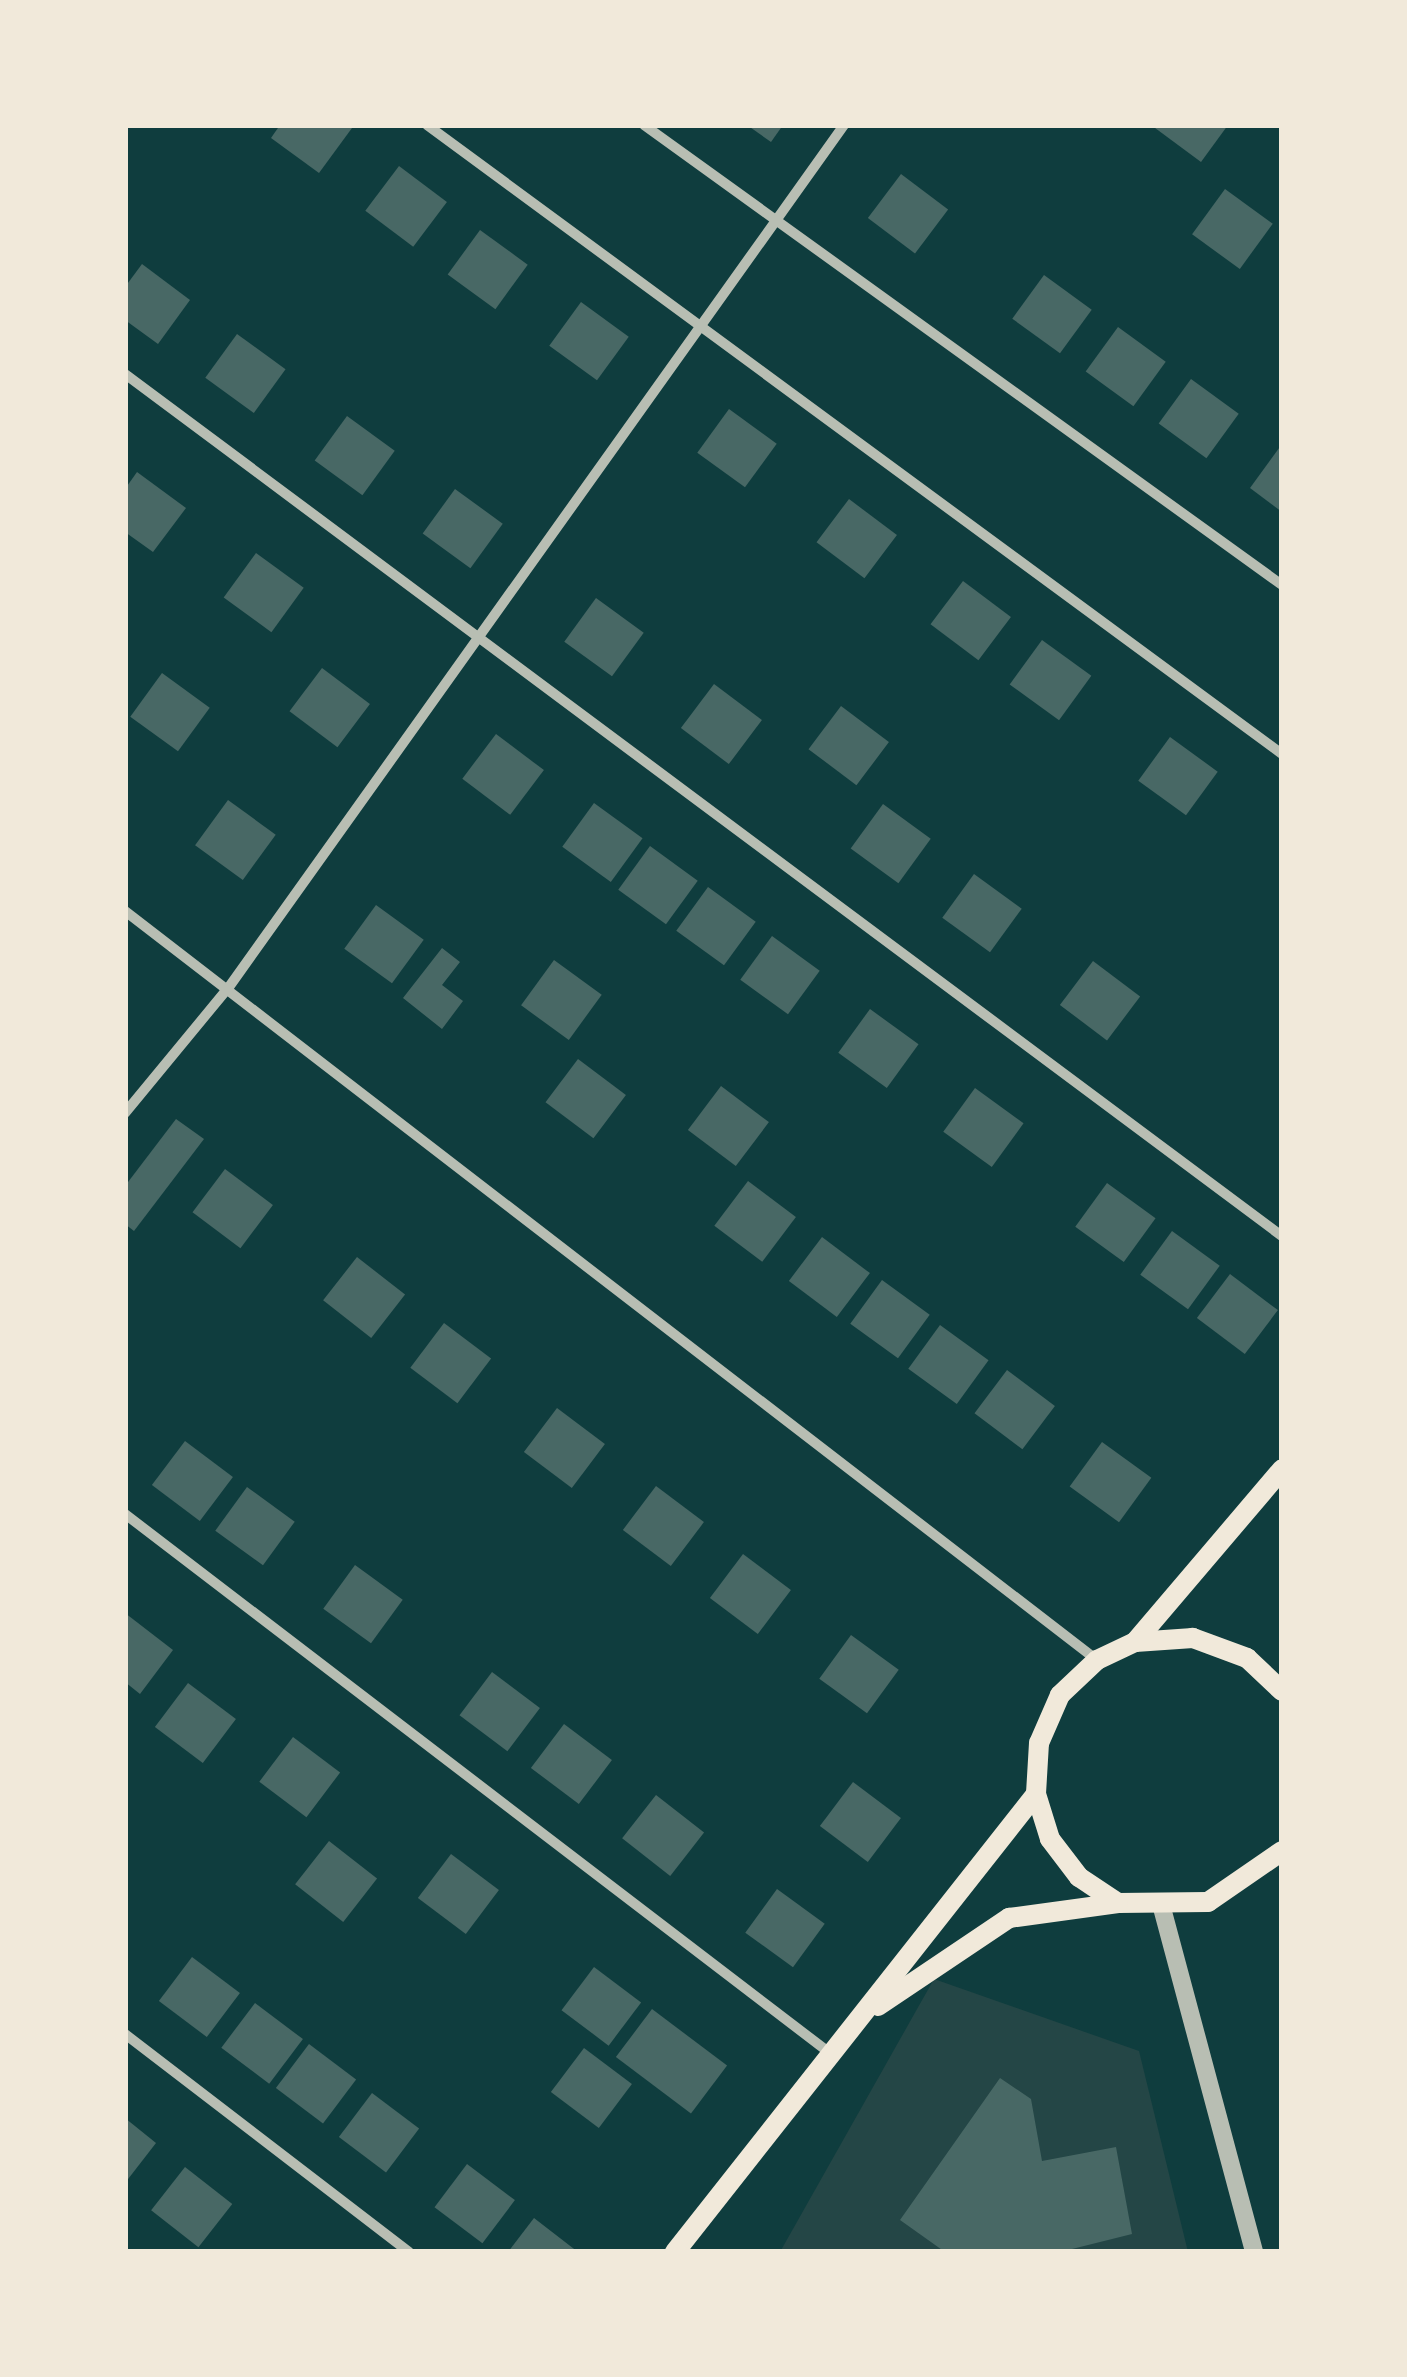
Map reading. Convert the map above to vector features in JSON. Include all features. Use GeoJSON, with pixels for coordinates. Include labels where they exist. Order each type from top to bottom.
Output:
{"type":"FeatureCollection","features":[{"type":"Feature","properties":{"kind":"main road"},"geometry":{"type":"LineString","coordinates":[[1135,1642],[1282,1469]]}},
{"type":"Feature","properties":{"kind":"main road"},"geometry":{"type":"LineString","coordinates":[[1118,1903],[1079,1877],[1050,1839],[1036,1794],[1039,1742],[1060,1696],[1097,1660],[1135,1642],[1192,1638],[1246,1658],[1282,1691]]}},
{"type":"Feature","properties":{"kind":"main road"},"geometry":{"type":"LineString","coordinates":[[675,2252],[827,2052],[864,2015],[1036,1794]]}},
{"type":"Feature","properties":{"kind":"main road"},"geometry":{"type":"LineString","coordinates":[[864,2015],[1009,1918],[1118,1903],[1162,1908],[1208,1902],[1280,1858]]}},
{"type":"Feature","properties":{"kind":"street"},"geometry":{"type":"LineString","coordinates":[[428,125],[1282,754]]}},
{"type":"Feature","properties":{"kind":"street"},"geometry":{"type":"LineString","coordinates":[[644,125],[1282,585]]}},
{"type":"Feature","properties":{"kind":"street"},"geometry":{"type":"LineString","coordinates":[[125,1113],[229,987],[844,125]]}},
{"type":"Feature","properties":{"kind":"street"},"geometry":{"type":"LineString","coordinates":[[125,374],[1282,1236]]}},
{"type":"Feature","properties":{"kind":"street"},"geometry":{"type":"LineString","coordinates":[[125,911],[229,987],[1097,1660]]}},
{"type":"Feature","properties":{"kind":"street"},"geometry":{"type":"LineString","coordinates":[[125,1514],[827,2052]]}},
{"type":"Feature","properties":{"kind":"street"},"geometry":{"type":"LineString","coordinates":[[1162,1908],[1254,2252]]}},
{"type":"Feature","properties":{"kind":"street"},"geometry":{"type":"LineString","coordinates":[[125,2034],[408,2252]]}},
{"type":"Feature","properties":{"kind":"shaded area"},"geometry":{"type":"Polygon","coordinates":[[[934,1979],[1139,2051],[1188,2252],[780,2252],[934,1979]]]}},
{"type":"Feature","properties":{"kind":"building"},"geometry":{"type":"Polygon","coordinates":[[[280,125],[352,128],[319,173],[271,138],[280,125]]]}},
{"type":"Feature","properties":{"kind":"building"},"geometry":{"type":"Polygon","coordinates":[[[747,125],[783,125],[771,142],[747,125]]]}},
{"type":"Feature","properties":{"kind":"building"},"geometry":{"type":"Polygon","coordinates":[[[1151,125],[1228,125],[1201,162],[1151,125]]]}},
{"type":"Feature","properties":{"kind":"building"},"geometry":{"type":"Polygon","coordinates":[[[399,166],[447,202],[413,247],[365,211],[399,166]]]}},
{"type":"Feature","properties":{"kind":"building"},"geometry":{"type":"Polygon","coordinates":[[[901,174],[948,210],[915,253],[868,218],[901,174]]]}},
{"type":"Feature","properties":{"kind":"building"},"geometry":{"type":"Polygon","coordinates":[[[1225,189],[1273,224],[1240,269],[1192,234],[1225,189]]]}},
{"type":"Feature","properties":{"kind":"building"},"geometry":{"type":"Polygon","coordinates":[[[480,230],[528,265],[495,309],[448,274],[480,230]]]}},
{"type":"Feature","properties":{"kind":"building"},"geometry":{"type":"Polygon","coordinates":[[[142,264],[190,300],[158,344],[125,320],[125,287],[142,264]]]}},
{"type":"Feature","properties":{"kind":"building"},"geometry":{"type":"Polygon","coordinates":[[[1044,275],[1092,310],[1060,353],[1012,319],[1044,275]]]}},
{"type":"Feature","properties":{"kind":"building"},"geometry":{"type":"Polygon","coordinates":[[[581,302],[629,337],[597,380],[549,346],[581,302]]]}},
{"type":"Feature","properties":{"kind":"building"},"geometry":{"type":"Polygon","coordinates":[[[1118,327],[1166,362],[1133,406],[1086,371],[1118,327]]]}},
{"type":"Feature","properties":{"kind":"building"},"geometry":{"type":"Polygon","coordinates":[[[237,334],[286,369],[254,413],[205,378],[237,334]]]}},
{"type":"Feature","properties":{"kind":"building"},"geometry":{"type":"Polygon","coordinates":[[[1191,379],[1239,414],[1206,458],[1159,423],[1191,379]]]}},
{"type":"Feature","properties":{"kind":"building"},"geometry":{"type":"Polygon","coordinates":[[[729,409],[777,444],[745,487],[697,453],[729,409]]]}},
{"type":"Feature","properties":{"kind":"building"},"geometry":{"type":"Polygon","coordinates":[[[347,416],[395,451],[362,495],[315,460],[347,416]]]}},
{"type":"Feature","properties":{"kind":"building"},"geometry":{"type":"Polygon","coordinates":[[[1282,444],[1282,512],[1250,488],[1282,444]]]}},
{"type":"Feature","properties":{"kind":"building"},"geometry":{"type":"Polygon","coordinates":[[[137,472],[186,508],[153,552],[125,532],[125,489],[137,472]]]}},
{"type":"Feature","properties":{"kind":"building"},"geometry":{"type":"Polygon","coordinates":[[[455,489],[503,524],[470,568],[423,533],[455,489]]]}},
{"type":"Feature","properties":{"kind":"building"},"geometry":{"type":"Polygon","coordinates":[[[849,499],[897,535],[864,578],[817,542],[849,499]]]}},
{"type":"Feature","properties":{"kind":"building"},"geometry":{"type":"Polygon","coordinates":[[[256,553],[304,588],[271,632],[224,597],[256,553]]]}},
{"type":"Feature","properties":{"kind":"building"},"geometry":{"type":"Polygon","coordinates":[[[963,581],[1011,617],[978,660],[931,624],[963,581]]]}},
{"type":"Feature","properties":{"kind":"building"},"geometry":{"type":"Polygon","coordinates":[[[596,598],[644,633],[612,676],[564,642],[596,598]]]}},
{"type":"Feature","properties":{"kind":"building"},"geometry":{"type":"Polygon","coordinates":[[[1042,640],[1091,676],[1059,720],[1010,684],[1042,640]]]}},
{"type":"Feature","properties":{"kind":"building"},"geometry":{"type":"Polygon","coordinates":[[[322,668],[370,704],[337,747],[290,711],[322,668]]]}},
{"type":"Feature","properties":{"kind":"building"},"geometry":{"type":"Polygon","coordinates":[[[162,673],[210,708],[178,751],[130,717],[162,673]]]}},
{"type":"Feature","properties":{"kind":"building"},"geometry":{"type":"Polygon","coordinates":[[[714,684],[762,720],[729,764],[681,728],[714,684]]]}},
{"type":"Feature","properties":{"kind":"building"},"geometry":{"type":"Polygon","coordinates":[[[841,706],[889,742],[856,785],[809,749],[841,706]]]}},
{"type":"Feature","properties":{"kind":"building"},"geometry":{"type":"Polygon","coordinates":[[[496,734],[544,770],[510,815],[462,779],[496,734]]]}},
{"type":"Feature","properties":{"kind":"building"},"geometry":{"type":"Polygon","coordinates":[[[1170,737],[1218,772],[1186,815],[1138,781],[1170,737]]]}},
{"type":"Feature","properties":{"kind":"building"},"geometry":{"type":"Polygon","coordinates":[[[228,800],[276,835],[243,880],[195,845],[228,800]]]}},
{"type":"Feature","properties":{"kind":"building"},"geometry":{"type":"Polygon","coordinates":[[[594,803],[643,838],[611,882],[562,847],[594,803]]]}},
{"type":"Feature","properties":{"kind":"building"},"geometry":{"type":"Polygon","coordinates":[[[883,804],[931,839],[898,883],[851,848],[883,804]]]}},
{"type":"Feature","properties":{"kind":"building"},"geometry":{"type":"Polygon","coordinates":[[[650,846],[698,881],[666,924],[618,890],[650,846]]]}},
{"type":"Feature","properties":{"kind":"building"},"geometry":{"type":"Polygon","coordinates":[[[974,874],[1022,909],[990,952],[942,918],[974,874]]]}},
{"type":"Feature","properties":{"kind":"building"},"geometry":{"type":"Polygon","coordinates":[[[708,887],[756,922],[724,965],[676,931],[708,887]]]}},
{"type":"Feature","properties":{"kind":"building"},"geometry":{"type":"Polygon","coordinates":[[[376,905],[424,940],[392,983],[344,949],[376,905]]]}},
{"type":"Feature","properties":{"kind":"building"},"geometry":{"type":"Polygon","coordinates":[[[772,936],[820,971],[788,1014],[740,980],[772,936]]]}},
{"type":"Feature","properties":{"kind":"building"},"geometry":{"type":"Polygon","coordinates":[[[442,948],[460,962],[442,985],[463,1001],[442,1029],[403,998],[442,948]]]}},
{"type":"Feature","properties":{"kind":"building"},"geometry":{"type":"Polygon","coordinates":[[[554,960],[602,995],[569,1040],[521,1005],[554,960]]]}},
{"type":"Feature","properties":{"kind":"building"},"geometry":{"type":"Polygon","coordinates":[[[1093,961],[1140,997],[1107,1040],[1060,1005],[1093,961]]]}},
{"type":"Feature","properties":{"kind":"building"},"geometry":{"type":"Polygon","coordinates":[[[870,1009],[919,1044],[887,1088],[838,1053],[870,1009]]]}},
{"type":"Feature","properties":{"kind":"building"},"geometry":{"type":"Polygon","coordinates":[[[578,1059],[626,1095],[593,1138],[546,1102],[578,1059]]]}},
{"type":"Feature","properties":{"kind":"building"},"geometry":{"type":"Polygon","coordinates":[[[721,1086],[769,1122],[736,1166],[688,1130],[721,1086]]]}},
{"type":"Feature","properties":{"kind":"building"},"geometry":{"type":"Polygon","coordinates":[[[975,1088],[1024,1123],[992,1167],[943,1132],[975,1088]]]}},
{"type":"Feature","properties":{"kind":"building"},"geometry":{"type":"Polygon","coordinates":[[[176,1119],[204,1139],[134,1231],[125,1224],[125,1186],[176,1119]]]}},
{"type":"Feature","properties":{"kind":"building"},"geometry":{"type":"Polygon","coordinates":[[[225,1169],[273,1205],[240,1248],[193,1212],[225,1169]]]}},
{"type":"Feature","properties":{"kind":"building"},"geometry":{"type":"Polygon","coordinates":[[[748,1181],[796,1217],[762,1262],[714,1226],[748,1181]]]}},
{"type":"Feature","properties":{"kind":"building"},"geometry":{"type":"Polygon","coordinates":[[[1107,1183],[1156,1218],[1124,1262],[1075,1227],[1107,1183]]]}},
{"type":"Feature","properties":{"kind":"building"},"geometry":{"type":"Polygon","coordinates":[[[1172,1231],[1220,1266],[1188,1309],[1140,1275],[1172,1231]]]}},
{"type":"Feature","properties":{"kind":"building"},"geometry":{"type":"Polygon","coordinates":[[[822,1237],[870,1273],[837,1317],[789,1281],[822,1237]]]}},
{"type":"Feature","properties":{"kind":"building"},"geometry":{"type":"Polygon","coordinates":[[[357,1257],[405,1295],[371,1338],[323,1300],[357,1257]]]}},
{"type":"Feature","properties":{"kind":"building"},"geometry":{"type":"Polygon","coordinates":[[[1230,1274],[1278,1310],[1245,1354],[1197,1318],[1230,1274]]]}},
{"type":"Feature","properties":{"kind":"building"},"geometry":{"type":"Polygon","coordinates":[[[882,1280],[930,1315],[898,1358],[850,1324],[882,1280]]]}},
{"type":"Feature","properties":{"kind":"building"},"geometry":{"type":"Polygon","coordinates":[[[444,1323],[491,1359],[457,1403],[410,1368],[444,1323]]]}},
{"type":"Feature","properties":{"kind":"building"},"geometry":{"type":"Polygon","coordinates":[[[940,1325],[989,1360],[957,1404],[908,1369],[940,1325]]]}},
{"type":"Feature","properties":{"kind":"building"},"geometry":{"type":"Polygon","coordinates":[[[1007,1370],[1055,1406],[1022,1449],[975,1413],[1007,1370]]]}},
{"type":"Feature","properties":{"kind":"building"},"geometry":{"type":"Polygon","coordinates":[[[557,1408],[605,1444],[572,1488],[524,1452],[557,1408]]]}},
{"type":"Feature","properties":{"kind":"building"},"geometry":{"type":"Polygon","coordinates":[[[185,1441],[233,1477],[200,1521],[152,1485],[185,1441]]]}},
{"type":"Feature","properties":{"kind":"building"},"geometry":{"type":"Polygon","coordinates":[[[1102,1442],[1151,1478],[1119,1522],[1070,1486],[1102,1442]]]}},
{"type":"Feature","properties":{"kind":"building"},"geometry":{"type":"Polygon","coordinates":[[[656,1486],[704,1522],[671,1566],[623,1530],[656,1486]]]}},
{"type":"Feature","properties":{"kind":"building"},"geometry":{"type":"Polygon","coordinates":[[[247,1487],[295,1522],[263,1565],[215,1531],[247,1487]]]}},
{"type":"Feature","properties":{"kind":"building"},"geometry":{"type":"Polygon","coordinates":[[[743,1554],[791,1590],[758,1634],[710,1598],[743,1554]]]}},
{"type":"Feature","properties":{"kind":"building"},"geometry":{"type":"Polygon","coordinates":[[[355,1565],[403,1600],[371,1643],[323,1609],[355,1565]]]}},
{"type":"Feature","properties":{"kind":"building"},"geometry":{"type":"Polygon","coordinates":[[[125,1613],[173,1650],[140,1694],[125,1682],[125,1613]]]}},
{"type":"Feature","properties":{"kind":"building"},"geometry":{"type":"Polygon","coordinates":[[[851,1635],[899,1670],[867,1713],[819,1679],[851,1635]]]}},
{"type":"Feature","properties":{"kind":"building"},"geometry":{"type":"Polygon","coordinates":[[[492,1672],[540,1708],[507,1751],[460,1715],[492,1672]]]}},
{"type":"Feature","properties":{"kind":"building"},"geometry":{"type":"Polygon","coordinates":[[[188,1683],[236,1719],[203,1763],[155,1727],[188,1683]]]}},
{"type":"Feature","properties":{"kind":"building"},"geometry":{"type":"Polygon","coordinates":[[[564,1724],[612,1760],[579,1804],[531,1768],[564,1724]]]}},
{"type":"Feature","properties":{"kind":"building"},"geometry":{"type":"Polygon","coordinates":[[[293,1737],[340,1773],[306,1817],[259,1782],[293,1737]]]}},
{"type":"Feature","properties":{"kind":"building"},"geometry":{"type":"Polygon","coordinates":[[[853,1782],[901,1818],[868,1862],[820,1826],[853,1782]]]}},
{"type":"Feature","properties":{"kind":"building"},"geometry":{"type":"Polygon","coordinates":[[[656,1795],[704,1833],[670,1876],[622,1838],[656,1795]]]}},
{"type":"Feature","properties":{"kind":"building"},"geometry":{"type":"Polygon","coordinates":[[[329,1841],[377,1879],[343,1922],[295,1884],[329,1841]]]}},
{"type":"Feature","properties":{"kind":"building"},"geometry":{"type":"Polygon","coordinates":[[[451,1854],[499,1890],[466,1934],[418,1898],[451,1854]]]}},
{"type":"Feature","properties":{"kind":"building"},"geometry":{"type":"Polygon","coordinates":[[[777,1889],[825,1924],[793,1967],[745,1933],[777,1889]]]}},
{"type":"Feature","properties":{"kind":"building"},"geometry":{"type":"Polygon","coordinates":[[[192,1957],[240,1993],[207,2037],[159,2001],[192,1957]]]}},
{"type":"Feature","properties":{"kind":"building"},"geometry":{"type":"Polygon","coordinates":[[[594,1967],[641,2003],[609,2046],[562,2010],[594,1967]]]}},
{"type":"Feature","properties":{"kind":"building"},"geometry":{"type":"Polygon","coordinates":[[[255,2003],[303,2039],[269,2084],[221,2048],[255,2003]]]}},
{"type":"Feature","properties":{"kind":"building"},"geometry":{"type":"Polygon","coordinates":[[[652,2009],[727,2066],[691,2113],[616,2057],[652,2009]]]}},
{"type":"Feature","properties":{"kind":"building"},"geometry":{"type":"Polygon","coordinates":[[[309,2044],[356,2080],[323,2123],[276,2088],[309,2044]]]}},
{"type":"Feature","properties":{"kind":"building"},"geometry":{"type":"Polygon","coordinates":[[[584,2048],[632,2084],[599,2128],[551,2092],[584,2048]]]}},
{"type":"Feature","properties":{"kind":"building"},"geometry":{"type":"Polygon","coordinates":[[[1000,2078],[1031,2099],[1042,2161],[1116,2147],[1132,2234],[1060,2252],[945,2252],[900,2220],[1000,2078]]]}},
{"type":"Feature","properties":{"kind":"building"},"geometry":{"type":"Polygon","coordinates":[[[372,2093],[419,2129],[386,2172],[339,2137],[372,2093]]]}},
{"type":"Feature","properties":{"kind":"building"},"geometry":{"type":"Polygon","coordinates":[[[125,2118],[156,2143],[125,2183],[125,2118]]]}},
{"type":"Feature","properties":{"kind":"building"},"geometry":{"type":"Polygon","coordinates":[[[467,2164],[515,2200],[482,2243],[435,2207],[467,2164]]]}},
{"type":"Feature","properties":{"kind":"building"},"geometry":{"type":"Polygon","coordinates":[[[185,2167],[232,2204],[198,2247],[151,2210],[185,2167]]]}},
{"type":"Feature","properties":{"kind":"building"},"geometry":{"type":"Polygon","coordinates":[[[534,2218],[578,2252],[508,2252],[534,2218]]]}}]}
